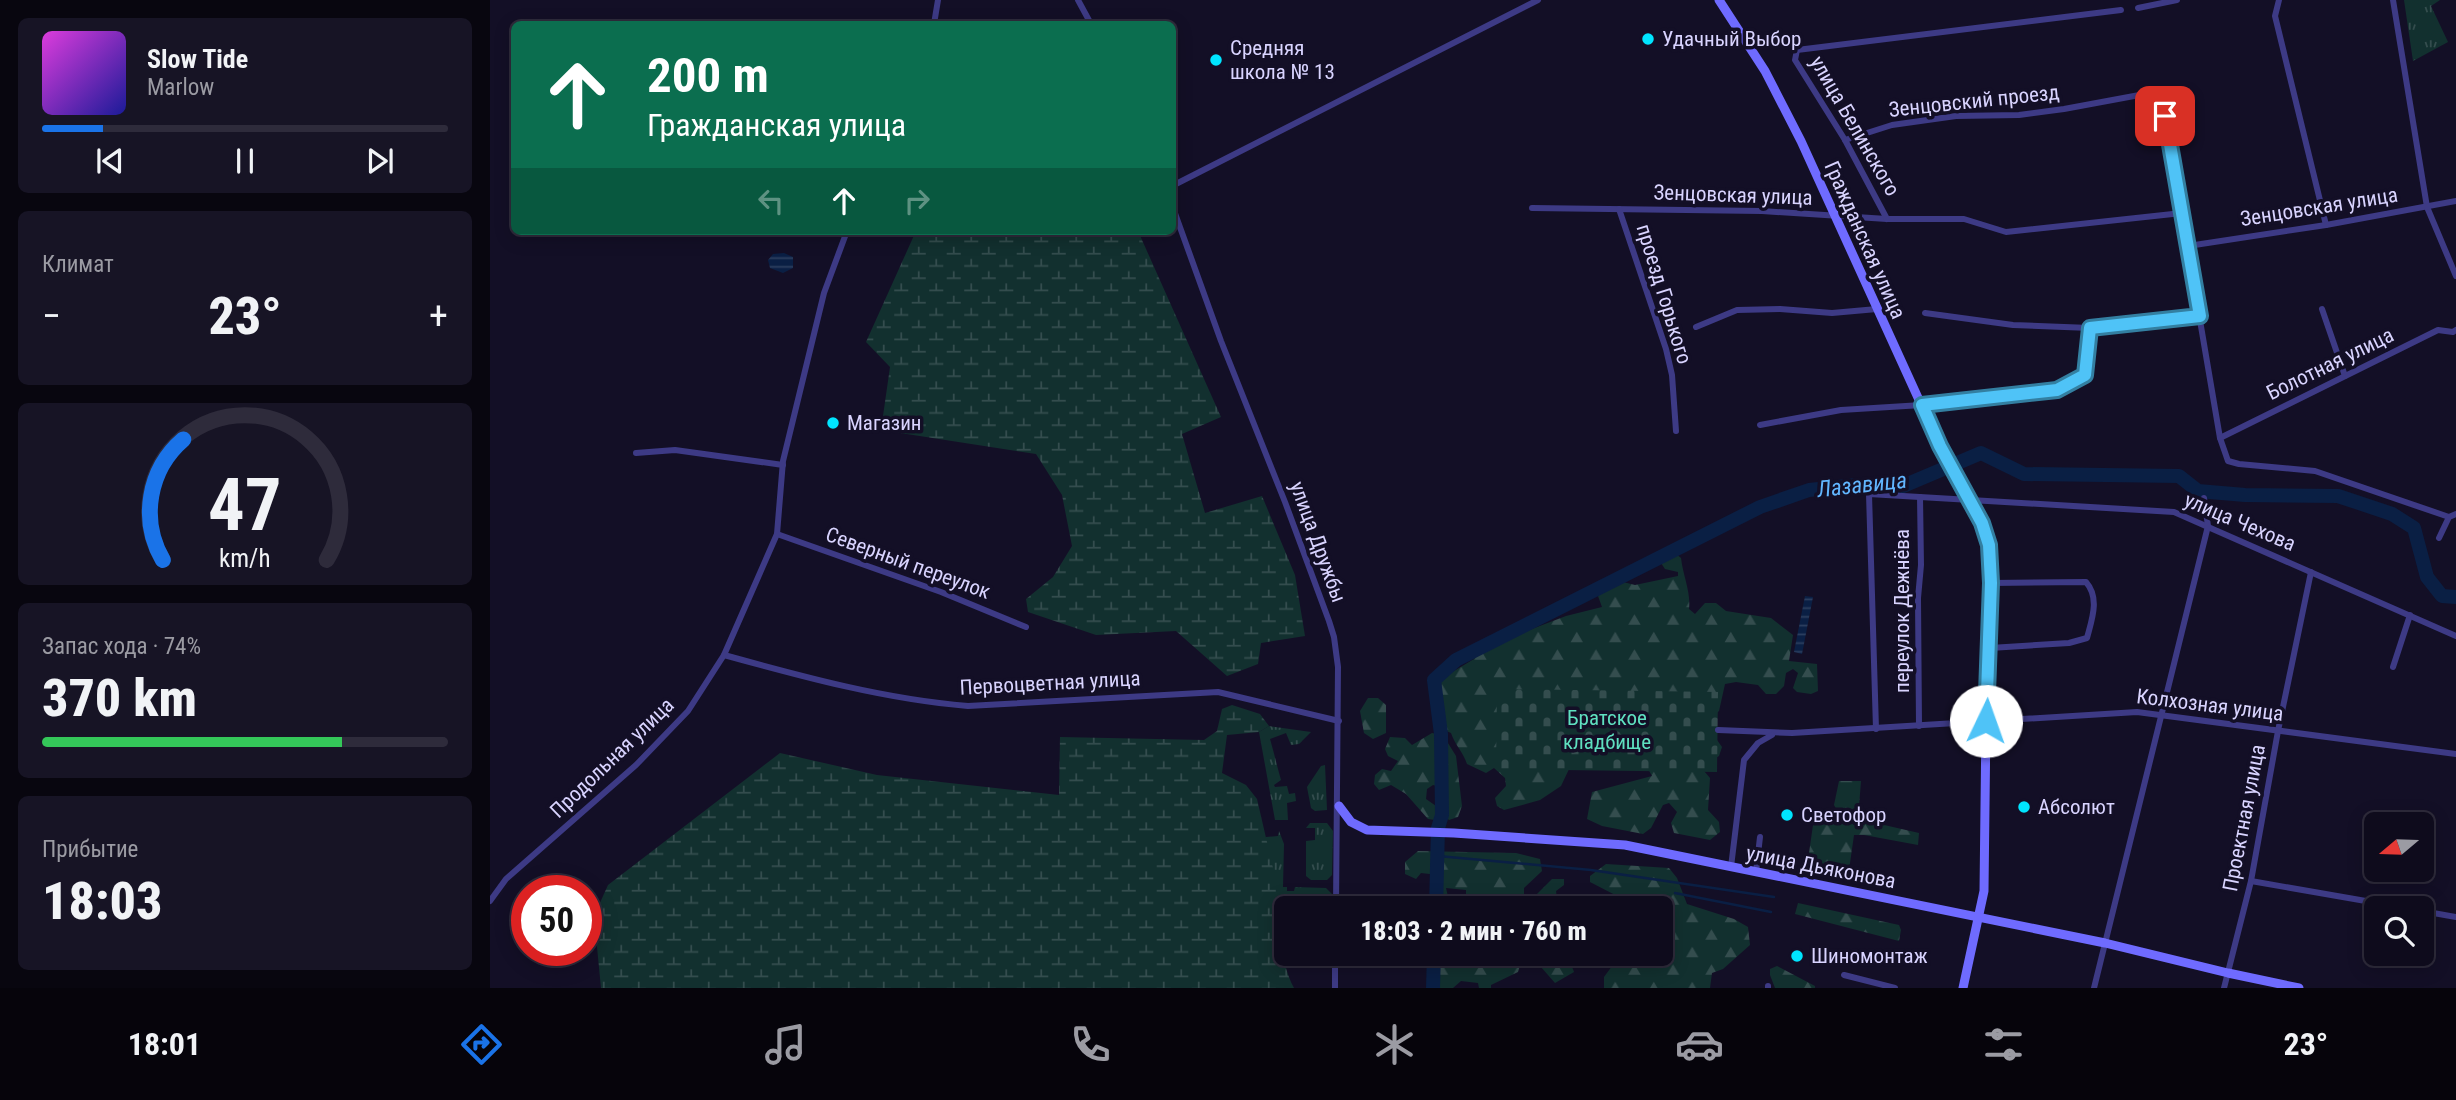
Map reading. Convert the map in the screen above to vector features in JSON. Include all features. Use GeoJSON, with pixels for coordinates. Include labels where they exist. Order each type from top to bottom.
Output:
{"type":"FeatureCollection","features":[{"type":"Feature","properties":{"kind":"main road","name":"Гражданская улица"},"geometry":{"type":"LineString","coordinates":[[1720,0],[1765,71],[1836,216],[1940,446],[1970,499],[1989,545],[1991,583],[1984,891],[1963,988]]}},
{"type":"Feature","properties":{"kind":"main road","name":"улица Дьяконова"},"geometry":{"type":"LineString","coordinates":[[1339,806],[1351,822],[1367,830],[1625,845],[1980,916],[2299,988]]}},
{"type":"Feature","properties":{"kind":"street"},"geometry":{"type":"LineString","coordinates":[[934,21],[938,0]]}},
{"type":"Feature","properties":{"kind":"street"},"geometry":{"type":"LineString","coordinates":[[1078,0],[1089,21]]}},
{"type":"Feature","properties":{"kind":"street"},"geometry":{"type":"LineString","coordinates":[[1176,184],[1538,0]]}},
{"type":"Feature","properties":{"kind":"street"},"geometry":{"type":"LineString","coordinates":[[2142,5],[2177,0]]}},
{"type":"Feature","properties":{"kind":"street"},"geometry":{"type":"LineString","coordinates":[[2279,0],[2275,16],[2326,226]]}},
{"type":"Feature","properties":{"kind":"street"},"geometry":{"type":"LineString","coordinates":[[2393,0],[2427,207],[2455,276]]}},
{"type":"Feature","properties":{"kind":"street","name":"улица Белинского"},"geometry":{"type":"LineString","coordinates":[[1887,219],[1845,140],[1795,60],[1797,50],[2121,10]]}},
{"type":"Feature","properties":{"kind":"street","name":"Зенцовский проезд"},"geometry":{"type":"LineString","coordinates":[[1845,140],[1892,125],[1956,116],[2019,115],[2161,91],[2182,214]]}},
{"type":"Feature","properties":{"kind":"street","name":"Зенцовская улица"},"geometry":{"type":"LineString","coordinates":[[2188,246],[2326,226],[2456,201]]}},
{"type":"Feature","properties":{"kind":"street","name":"Зенцовская улица"},"geometry":{"type":"LineString","coordinates":[[1532,208],[1964,219],[2006,232],[2182,214]]}},
{"type":"Feature","properties":{"kind":"street","name":"проезд Горького"},"geometry":{"type":"LineString","coordinates":[[1619,209],[1666,349],[1672,375],[1676,431]]}},
{"type":"Feature","properties":{"kind":"street"},"geometry":{"type":"LineString","coordinates":[[2182,214],[2220,438],[2228,461],[2315,471],[2453,515],[2439,538]]}},
{"type":"Feature","properties":{"kind":"street","name":"улица Дружбы"},"geometry":{"type":"LineString","coordinates":[[1176,216],[1334,637],[1338,667],[1339,721],[1336,896]]}},
{"type":"Feature","properties":{"kind":"street","name":"Продольная улица"},"geometry":{"type":"LineString","coordinates":[[490,901],[506,879],[645,756],[688,710],[724,655],[777,534],[783,465],[824,293],[846,235]]}},
{"type":"Feature","properties":{"kind":"street"},"geometry":{"type":"LineString","coordinates":[[1696,327],[1737,310],[1780,309],[1832,313],[1877,309]]}},
{"type":"Feature","properties":{"kind":"street"},"geometry":{"type":"LineString","coordinates":[[2322,309],[2345,376]]}},
{"type":"Feature","properties":{"kind":"street"},"geometry":{"type":"LineString","coordinates":[[1926,313],[2013,325],[2090,328],[2200,316]]}},
{"type":"Feature","properties":{"kind":"street"},"geometry":{"type":"LineString","coordinates":[[1760,425],[1841,410],[1922,405],[2057,390],[2085,375],[2090,328]]}},
{"type":"Feature","properties":{"kind":"street","name":"Болотная улица"},"geometry":{"type":"LineString","coordinates":[[2220,438],[2438,330],[2455,334]]}},
{"type":"Feature","properties":{"kind":"street"},"geometry":{"type":"LineString","coordinates":[[636,453],[675,450],[783,465]]}},
{"type":"Feature","properties":{"kind":"street","name":"улица Чехова"},"geometry":{"type":"LineString","coordinates":[[1876,729],[1869,494],[2174,512],[2456,636]]}},
{"type":"Feature","properties":{"kind":"street","name":"переулок Дежнёва"},"geometry":{"type":"LineString","coordinates":[[1919,726],[1918,598],[1922,565],[1920,497]]}},
{"type":"Feature","properties":{"kind":"street"},"geometry":{"type":"LineString","coordinates":[[2094,988],[2208,526],[2204,498]]}},
{"type":"Feature","properties":{"kind":"street","name":"Северный переулок"},"geometry":{"type":"LineString","coordinates":[[777,534],[941,592],[1026,627]]}},
{"type":"Feature","properties":{"kind":"street","name":"Проектная улица"},"geometry":{"type":"LineString","coordinates":[[2224,988],[2251,881],[2311,572]]}},
{"type":"Feature","properties":{"kind":"street"},"geometry":{"type":"LineString","coordinates":[[1990,648],[2069,643],[2087,638],[2094,609],[2092,589],[2086,582],[1991,583]]}},
{"type":"Feature","properties":{"kind":"street"},"geometry":{"type":"LineString","coordinates":[[2393,667],[2410,615]]}},
{"type":"Feature","properties":{"kind":"street","name":"Первоцветная улица"},"geometry":{"type":"LineString","coordinates":[[724,655],[829,684],[933,703],[968,706],[1218,692],[1339,721]]}},
{"type":"Feature","properties":{"kind":"street","name":"Колхозная улица"},"geometry":{"type":"LineString","coordinates":[[1718,730],[1773,734],[2137,712],[2456,754]]}},
{"type":"Feature","properties":{"kind":"street"},"geometry":{"type":"LineString","coordinates":[[1731,867],[1744,760],[1758,743],[1773,734]]}},
{"type":"Feature","properties":{"kind":"street"},"geometry":{"type":"LineString","coordinates":[[1756,872],[1760,836]]}},
{"type":"Feature","properties":{"kind":"street"},"geometry":{"type":"LineString","coordinates":[[2251,881],[2364,901]]}},
{"type":"Feature","properties":{"kind":"street"},"geometry":{"type":"LineString","coordinates":[[2434,913],[2456,917]]}},
{"type":"Feature","properties":{"kind":"street"},"geometry":{"type":"LineString","coordinates":[[1335,966],[1335,988]]}},
{"type":"Feature","properties":{"kind":"street"},"geometry":{"type":"LineString","coordinates":[[1844,975],[1864,985],[1895,988]]}},
{"type":"Feature","properties":{"kind":"green space"},"geometry":{"type":"Polygon","coordinates":[[[2404,0],[2440,0],[2431,6],[2448,42],[2413,61],[2404,0]]]}},
{"type":"Feature","properties":{"kind":"green space"},"geometry":{"type":"Polygon","coordinates":[[[914,235],[1140,235],[1221,417],[1182,434],[1205,513],[1262,496],[1295,575],[1305,636],[1261,643],[1258,664],[1227,676],[1176,631],[1096,635],[1028,612],[1026,599],[1053,577],[1072,546],[1062,495],[1036,454],[881,430],[890,367],[866,342],[914,235]]]}},
{"type":"Feature","properties":{"kind":"green space"},"geometry":{"type":"Polygon","coordinates":[[[1676,554],[1681,558],[1689,609],[1695,614],[1705,603],[1716,603],[1726,611],[1771,618],[1793,635],[1789,661],[1817,664],[1818,691],[1811,694],[1797,692],[1793,688],[1798,673],[1793,669],[1786,673],[1784,686],[1776,694],[1766,694],[1758,685],[1736,682],[1725,684],[1719,711],[1713,716],[1717,740],[1722,747],[1719,756],[1703,765],[1710,778],[1708,810],[1719,822],[1720,832],[1710,840],[1674,833],[1671,823],[1677,812],[1669,803],[1663,805],[1651,828],[1643,834],[1602,826],[1587,819],[1592,792],[1652,776],[1647,767],[1570,767],[1561,786],[1540,800],[1504,810],[1497,806],[1495,798],[1506,786],[1505,778],[1494,768],[1486,773],[1467,764],[1451,733],[1442,729],[1439,680],[1474,659],[1480,649],[1566,616],[1602,607],[1598,596],[1601,589],[1623,582],[1635,585],[1678,576],[1678,572],[1665,569],[1661,563],[1667,556],[1676,554]]]}},
{"type":"Feature","properties":{"kind":"green space","name":"Братское кладбище"},"geometry":{"type":"Polygon","coordinates":[[[1497,689],[1718,692],[1717,772],[1496,769],[1497,689]]]}},
{"type":"Feature","properties":{"kind":"green space"},"geometry":{"type":"Polygon","coordinates":[[[1368,698],[1378,698],[1386,705],[1386,733],[1373,739],[1364,733],[1360,711],[1368,698]]]}},
{"type":"Feature","properties":{"kind":"green space"},"geometry":{"type":"Polygon","coordinates":[[[1232,705],[1260,714],[1269,726],[1259,732],[1227,735],[1222,773],[1246,785],[1257,799],[1279,896],[1274,896],[1274,966],[1286,966],[1294,988],[601,988],[599,966],[602,966],[602,898],[608,885],[780,753],[877,775],[1059,795],[1060,737],[1204,740],[1217,731],[1222,709],[1232,705]]]}},
{"type":"Feature","properties":{"kind":"green space"},"geometry":{"type":"Polygon","coordinates":[[[1269,726],[1311,732],[1299,744],[1291,745],[1286,733],[1270,739],[1281,780],[1274,785],[1287,786],[1289,794],[1295,793],[1296,801],[1287,803],[1288,820],[1275,820],[1259,732],[1269,726]]]}},
{"type":"Feature","properties":{"kind":"green space"},"geometry":{"type":"Polygon","coordinates":[[[1432,733],[1443,735],[1456,756],[1462,806],[1458,817],[1449,820],[1444,816],[1444,788],[1433,785],[1427,789],[1426,799],[1436,806],[1439,813],[1435,820],[1428,819],[1406,794],[1391,785],[1379,790],[1374,784],[1375,775],[1382,769],[1391,771],[1398,761],[1388,756],[1385,749],[1390,737],[1405,738],[1412,745],[1432,733]]]}},
{"type":"Feature","properties":{"kind":"green space"},"geometry":{"type":"Polygon","coordinates":[[[1325,765],[1327,810],[1315,811],[1311,808],[1307,787],[1321,766],[1325,765]]]}},
{"type":"Feature","properties":{"kind":"green space"},"geometry":{"type":"Polygon","coordinates":[[[1839,781],[1861,781],[1858,819],[1919,833],[1918,845],[1854,835],[1849,870],[1808,860],[1813,825],[1833,824],[1838,812],[1834,805],[1839,781]]]}},
{"type":"Feature","properties":{"kind":"green space"},"geometry":{"type":"Polygon","coordinates":[[[1310,823],[1327,823],[1333,831],[1332,875],[1327,880],[1311,880],[1306,876],[1306,841],[1315,840],[1315,828],[1306,828],[1310,823]]]}},
{"type":"Feature","properties":{"kind":"green space"},"geometry":{"type":"Polygon","coordinates":[[[1279,831],[1284,844],[1283,887],[1287,887],[1287,891],[1294,891],[1295,887],[1326,888],[1332,896],[1279,896],[1266,848],[1266,837],[1278,836],[1279,831]]]}},
{"type":"Feature","properties":{"kind":"green space"},"geometry":{"type":"Polygon","coordinates":[[[1418,851],[1516,853],[1540,859],[1542,871],[1524,888],[1524,896],[1466,896],[1466,890],[1446,888],[1448,896],[1433,896],[1430,874],[1421,873],[1416,879],[1405,874],[1405,862],[1418,851]]]}},
{"type":"Feature","properties":{"kind":"green space"},"geometry":{"type":"Polygon","coordinates":[[[1606,864],[1669,868],[1677,878],[1687,904],[1734,919],[1748,927],[1750,945],[1723,969],[1712,973],[1710,988],[1604,988],[1604,977],[1612,966],[1673,966],[1673,896],[1617,896],[1590,882],[1590,876],[1606,864]]]}},
{"type":"Feature","properties":{"kind":"green space"},"geometry":{"type":"Polygon","coordinates":[[[1552,879],[1564,879],[1564,885],[1556,891],[1557,896],[1535,896],[1552,879]]]}},
{"type":"Feature","properties":{"kind":"green space"},"geometry":{"type":"Polygon","coordinates":[[[1798,903],[1899,925],[1899,941],[1795,914],[1798,903]]]}},
{"type":"Feature","properties":{"kind":"green space"},"geometry":{"type":"Polygon","coordinates":[[[1439,966],[1520,966],[1518,972],[1491,985],[1491,988],[1479,988],[1478,983],[1461,981],[1453,988],[1426,988],[1438,977],[1439,966]]]}},
{"type":"Feature","properties":{"kind":"green space"},"geometry":{"type":"Polygon","coordinates":[[[1540,966],[1572,966],[1574,972],[1555,983],[1540,966]]]}},
{"type":"Feature","properties":{"kind":"green space"},"geometry":{"type":"Polygon","coordinates":[[[1777,966],[1815,988],[1775,988],[1770,969],[1777,966]]]}},
{"type":"Feature","properties":{"kind":"water"},"geometry":{"type":"Polygon","coordinates":[[[784,253],[793,257],[793,268],[783,273],[770,268],[768,260],[773,254],[784,253]]]}},
{"type":"Feature","properties":{"kind":"water"},"geometry":{"type":"Polygon","coordinates":[[[1805,596],[1813,597],[1802,654],[1794,652],[1805,596]]]}},
{"type":"Feature","properties":{"kind":"waterway","name":"Лазавица"},"geometry":{"type":"LineString","coordinates":[[1436,896],[1438,828],[1442,815],[1441,734],[1434,680],[1456,660],[1760,507],[1809,490],[1857,485],[1903,486],[1981,453],[2024,474],[2179,476],[2198,491],[2245,495],[2338,496],[2392,514],[2414,528],[2427,577],[2442,596],[2456,597]]}},
{"type":"Feature","properties":{"kind":"waterway"},"geometry":{"type":"LineString","coordinates":[[1438,856],[1591,870],[1774,897]]}},
{"type":"Feature","properties":{"kind":"waterway"},"geometry":{"type":"LineString","coordinates":[[1675,893],[1771,912]]}},
{"type":"Feature","properties":{"kind":"waterway","name":"Лазавица"},"geometry":{"type":"LineString","coordinates":[[1433,988],[1434,966]]}},
{"type":"Feature","properties":{"kind":"place","name":"Удачный Выбор"},"geometry":{"type":"Point","coordinates":[1648,39]}},
{"type":"Feature","properties":{"kind":"place","name":"Средняя школа № 13"},"geometry":{"type":"Point","coordinates":[1216,60]}},
{"type":"Feature","properties":{"kind":"place","name":"Магазин"},"geometry":{"type":"Point","coordinates":[833,423]}},
{"type":"Feature","properties":{"kind":"place","name":"Абсолют"},"geometry":{"type":"Point","coordinates":[2024,807]}},
{"type":"Feature","properties":{"kind":"place","name":"Светофор"},"geometry":{"type":"Point","coordinates":[1787,815]}},
{"type":"Feature","properties":{"kind":"place","name":"Шиномонтаж"},"geometry":{"type":"Point","coordinates":[1797,956]}},
{"type":"Feature","properties":{"kind":"route"},"geometry":{"type":"LineString","coordinates":[[1986,721],[1990,648],[1989,545],[1982,523],[1940,446],[1922,405],[2057,390],[2085,375],[2090,328],[2200,316],[2165,116]]}}]}
